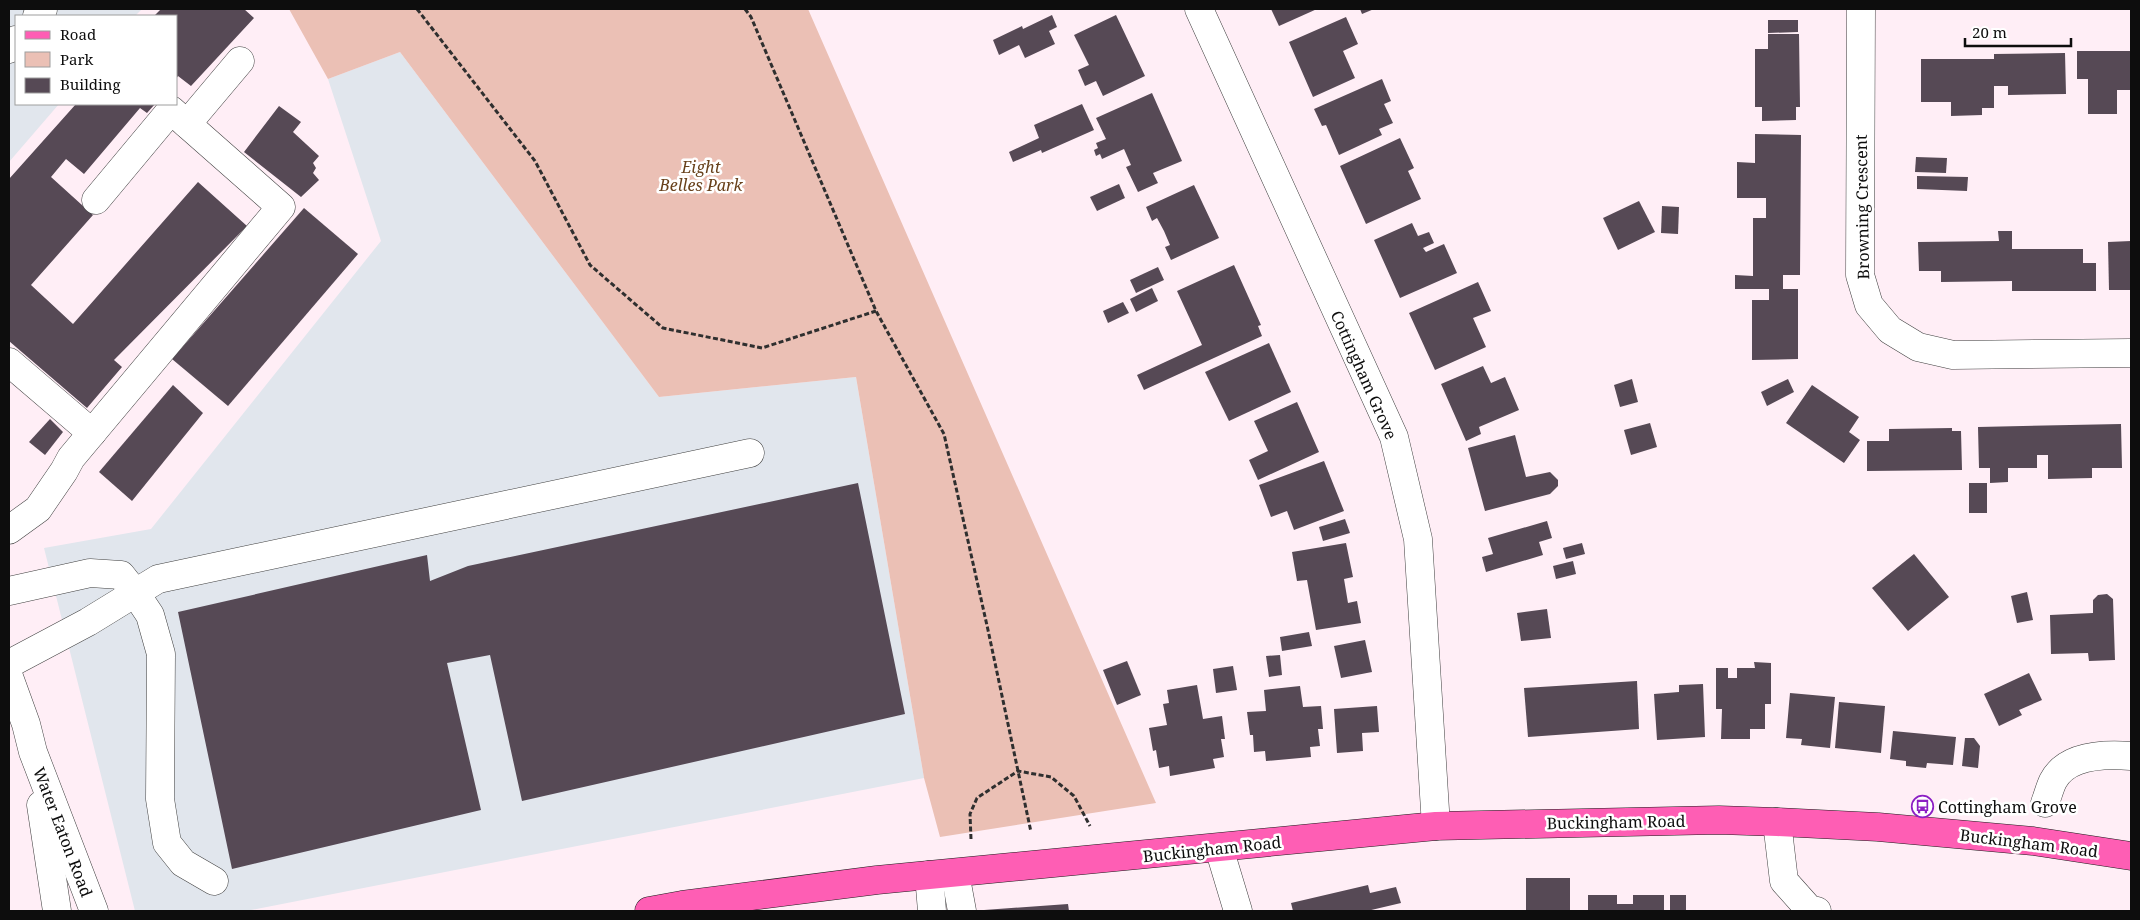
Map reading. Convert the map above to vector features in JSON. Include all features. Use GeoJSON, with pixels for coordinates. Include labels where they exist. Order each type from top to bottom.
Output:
{"type":"FeatureCollection","features":[{"type":"Feature","properties":{"kind":"main road","name":"Buckingham Road"},"geometry":{"type":"LineString","coordinates":[[648,911],[682,908],[877,880],[1436,826],[1719,820],[1777,822],[1878,827],[2033,841],[2131,856]]}},
{"type":"Feature","properties":{"kind":"street","name":"Cottingham Grove"},"geometry":{"type":"LineString","coordinates":[[1199,9],[1394,437],[1418,539],[1436,826]]}},
{"type":"Feature","properties":{"kind":"street","name":"Browning Crescent"},"geometry":{"type":"LineString","coordinates":[[1861,9],[1860,275],[1869,305],[1890,330],[1918,347],[1952,355],[2131,353]]}},
{"type":"Feature","properties":{"kind":"street"},"geometry":{"type":"LineString","coordinates":[[187,124],[240,61]]}},
{"type":"Feature","properties":{"kind":"street"},"geometry":{"type":"LineString","coordinates":[[9,530],[38,509],[64,472],[71,458],[281,207],[171,110],[96,200]]}},
{"type":"Feature","properties":{"kind":"street"},"geometry":{"type":"LineString","coordinates":[[9,362],[92,433]]}},
{"type":"Feature","properties":{"kind":"street"},"geometry":{"type":"LineString","coordinates":[[9,664],[136,594],[158,578],[750,453]]}},
{"type":"Feature","properties":{"kind":"street"},"geometry":{"type":"LineString","coordinates":[[9,591],[90,573],[121,575],[136,594],[150,615],[161,654],[160,799],[167,843],[183,863],[214,881]]}},
{"type":"Feature","properties":{"kind":"street","name":"Water Eaton Road"},"geometry":{"type":"LineString","coordinates":[[9,677],[26,724],[33,752],[57,911]]}},
{"type":"Feature","properties":{"kind":"street","name":"Water Eaton Road"},"geometry":{"type":"LineString","coordinates":[[33,752],[94,911]]}},
{"type":"Feature","properties":{"kind":"street"},"geometry":{"type":"LineString","coordinates":[[2045,803],[2054,778],[2072,762],[2104,754],[2131,756]]}},
{"type":"Feature","properties":{"kind":"street"},"geometry":{"type":"LineString","coordinates":[[1777,822],[1784,881],[1809,909],[1817,911]]}},
{"type":"Feature","properties":{"kind":"street"},"geometry":{"type":"LineString","coordinates":[[1219,848],[1238,911]]}},
{"type":"Feature","properties":{"kind":"street"},"geometry":{"type":"LineString","coordinates":[[932,911],[942,874]]}},
{"type":"Feature","properties":{"kind":"street"},"geometry":{"type":"LineString","coordinates":[[942,874],[962,911]]}},
{"type":"Feature","properties":{"kind":"path"},"geometry":{"type":"LineString","coordinates":[[417,9],[535,162],[590,265],[663,328],[762,348],[876,311]]}},
{"type":"Feature","properties":{"kind":"path"},"geometry":{"type":"LineString","coordinates":[[744,9],[751,17],[876,311],[944,434],[1031,832]]}},
{"type":"Feature","properties":{"kind":"path"},"geometry":{"type":"LineString","coordinates":[[971,839],[970,814],[977,798],[1018,771],[1051,777],[1074,796],[1090,826]]}},
{"type":"Feature","properties":{"kind":"shaded area"},"geometry":{"type":"Polygon","coordinates":[[[9,9],[142,9],[136,15],[15,15],[15,105],[58,105],[9,162],[9,9]]]}},
{"type":"Feature","properties":{"kind":"shaded area"},"geometry":{"type":"Polygon","coordinates":[[[400,52],[659,397],[856,377],[924,778],[246,911],[135,911],[44,548],[151,529],[381,241],[328,79],[400,52]]]}},
{"type":"Feature","properties":{"kind":"green space","name":"Eight Belles Park"},"geometry":{"type":"Polygon","coordinates":[[[289,9],[808,9],[1156,803],[940,837],[924,778],[856,377],[659,397],[400,52],[328,79],[289,9]]]}},
{"type":"Feature","properties":{"kind":"building"},"geometry":{"type":"Polygon","coordinates":[[[161,9],[244,9],[254,18],[191,86],[178,76],[178,15],[155,15],[161,9]]]}},
{"type":"Feature","properties":{"kind":"building"},"geometry":{"type":"Polygon","coordinates":[[[1271,9],[1317,9],[1279,26],[1271,9]]]}},
{"type":"Feature","properties":{"kind":"building"},"geometry":{"type":"Polygon","coordinates":[[[1360,9],[1374,9],[1362,14],[1360,9]]]}},
{"type":"Feature","properties":{"kind":"building"},"geometry":{"type":"Polygon","coordinates":[[[1052,15],[1057,27],[1049,31],[1055,44],[1025,58],[1019,45],[999,55],[993,40],[1022,26],[1023,29],[1052,15]]]}},
{"type":"Feature","properties":{"kind":"building"},"geometry":{"type":"Polygon","coordinates":[[[1116,15],[1145,76],[1103,96],[1096,81],[1085,86],[1078,70],[1089,65],[1074,35],[1116,15]]]}},
{"type":"Feature","properties":{"kind":"building"},"geometry":{"type":"Polygon","coordinates":[[[1346,17],[1358,44],[1343,51],[1355,78],[1313,97],[1289,42],[1346,17]]]}},
{"type":"Feature","properties":{"kind":"building"},"geometry":{"type":"Polygon","coordinates":[[[1768,20],[1798,20],[1798,32],[1768,33],[1768,20]]]}},
{"type":"Feature","properties":{"kind":"building"},"geometry":{"type":"Polygon","coordinates":[[[1768,34],[1799,34],[1800,107],[1796,107],[1796,120],[1762,121],[1762,107],[1755,107],[1755,49],[1768,49],[1768,34]]]}},
{"type":"Feature","properties":{"kind":"building"},"geometry":{"type":"Polygon","coordinates":[[[2077,51],[2131,51],[2131,90],[2117,90],[2117,114],[2088,114],[2088,79],[2077,79],[2077,51]]]}},
{"type":"Feature","properties":{"kind":"building"},"geometry":{"type":"Polygon","coordinates":[[[2065,53],[2066,94],[2008,95],[2008,86],[1994,86],[1994,108],[1982,108],[1982,115],[1951,116],[1951,102],[1921,102],[1921,59],[1994,59],[1994,54],[2065,53]]]}},
{"type":"Feature","properties":{"kind":"building"},"geometry":{"type":"Polygon","coordinates":[[[1382,79],[1391,101],[1384,104],[1393,123],[1379,129],[1382,135],[1339,155],[1326,125],[1322,126],[1314,109],[1382,79]]]}},
{"type":"Feature","properties":{"kind":"building"},"geometry":{"type":"Polygon","coordinates":[[[1152,93],[1182,161],[1153,173],[1158,183],[1138,192],[1126,167],[1131,165],[1124,149],[1102,159],[1100,154],[1096,156],[1094,150],[1098,148],[1096,143],[1106,139],[1096,118],[1152,93]]]}},
{"type":"Feature","properties":{"kind":"building"},"geometry":{"type":"Polygon","coordinates":[[[1082,104],[1094,130],[1042,153],[1041,150],[1013,162],[1009,152],[1039,138],[1034,125],[1082,104]]]}},
{"type":"Feature","properties":{"kind":"building"},"geometry":{"type":"Polygon","coordinates":[[[75,105],[154,105],[147,113],[140,108],[84,174],[66,159],[51,177],[93,215],[31,285],[73,324],[198,182],[247,226],[114,360],[122,367],[87,408],[9,341],[9,179],[75,105]]]}},
{"type":"Feature","properties":{"kind":"building"},"geometry":{"type":"Polygon","coordinates":[[[279,106],[301,122],[293,132],[319,156],[313,163],[316,168],[313,173],[319,180],[301,197],[244,152],[279,106]]]}},
{"type":"Feature","properties":{"kind":"building"},"geometry":{"type":"Polygon","coordinates":[[[1755,134],[1801,135],[1800,275],[1783,275],[1783,289],[1798,289],[1798,359],[1752,360],[1752,300],[1769,300],[1769,289],[1735,289],[1735,275],[1753,276],[1753,218],[1766,218],[1766,198],[1737,198],[1737,162],[1755,163],[1755,134]]]}},
{"type":"Feature","properties":{"kind":"building"},"geometry":{"type":"Polygon","coordinates":[[[1400,138],[1414,168],[1408,171],[1421,199],[1366,224],[1340,166],[1400,138]]]}},
{"type":"Feature","properties":{"kind":"building"},"geometry":{"type":"Polygon","coordinates":[[[1916,157],[1947,158],[1946,173],[1915,172],[1916,157]]]}},
{"type":"Feature","properties":{"kind":"building"},"geometry":{"type":"Polygon","coordinates":[[[1917,176],[1968,177],[1967,191],[1917,189],[1917,176]]]}},
{"type":"Feature","properties":{"kind":"building"},"geometry":{"type":"Polygon","coordinates":[[[1119,184],[1125,198],[1097,211],[1090,197],[1119,184]]]}},
{"type":"Feature","properties":{"kind":"building"},"geometry":{"type":"Polygon","coordinates":[[[1194,185],[1219,238],[1171,260],[1165,247],[1170,245],[1164,231],[1157,218],[1152,221],[1146,207],[1194,185]]]}},
{"type":"Feature","properties":{"kind":"building"},"geometry":{"type":"Polygon","coordinates":[[[1639,201],[1655,232],[1618,250],[1603,218],[1639,201]]]}},
{"type":"Feature","properties":{"kind":"building"},"geometry":{"type":"Polygon","coordinates":[[[1662,206],[1679,207],[1678,234],[1661,233],[1662,206]]]}},
{"type":"Feature","properties":{"kind":"building"},"geometry":{"type":"Polygon","coordinates":[[[304,208],[358,254],[228,406],[172,359],[304,208]]]}},
{"type":"Feature","properties":{"kind":"building"},"geometry":{"type":"Polygon","coordinates":[[[1412,223],[1418,236],[1429,232],[1434,243],[1423,248],[1426,252],[1444,244],[1457,273],[1400,298],[1374,240],[1412,223]]]}},
{"type":"Feature","properties":{"kind":"building"},"geometry":{"type":"Polygon","coordinates":[[[1998,231],[2012,231],[2012,249],[2083,249],[2083,263],[2096,263],[2096,291],[2012,291],[2012,281],[1941,282],[1941,271],[1919,271],[1918,242],[1999,241],[1998,231]]]}},
{"type":"Feature","properties":{"kind":"building"},"geometry":{"type":"Polygon","coordinates":[[[2131,241],[2131,290],[2109,290],[2108,242],[2131,241]]]}},
{"type":"Feature","properties":{"kind":"building"},"geometry":{"type":"Polygon","coordinates":[[[1234,265],[1261,325],[1258,326],[1262,336],[1144,390],[1137,375],[1202,345],[1177,291],[1234,265]]]}},
{"type":"Feature","properties":{"kind":"building"},"geometry":{"type":"Polygon","coordinates":[[[1158,267],[1164,280],[1136,293],[1130,280],[1158,267]]]}},
{"type":"Feature","properties":{"kind":"building"},"geometry":{"type":"Polygon","coordinates":[[[1478,282],[1491,311],[1473,318],[1486,347],[1435,370],[1409,313],[1478,282]]]}},
{"type":"Feature","properties":{"kind":"building"},"geometry":{"type":"Polygon","coordinates":[[[1152,288],[1158,301],[1136,312],[1130,299],[1152,288]]]}},
{"type":"Feature","properties":{"kind":"building"},"geometry":{"type":"Polygon","coordinates":[[[1123,302],[1129,313],[1108,323],[1103,311],[1123,302]]]}},
{"type":"Feature","properties":{"kind":"building"},"geometry":{"type":"Polygon","coordinates":[[[1269,343],[1291,392],[1229,421],[1205,372],[1269,343]]]}},
{"type":"Feature","properties":{"kind":"building"},"geometry":{"type":"Polygon","coordinates":[[[1483,366],[1491,383],[1505,377],[1519,410],[1479,427],[1481,434],[1466,441],[1441,384],[1483,366]]]}},
{"type":"Feature","properties":{"kind":"building"},"geometry":{"type":"Polygon","coordinates":[[[1632,379],[1638,402],[1620,407],[1614,385],[1632,379]]]}},
{"type":"Feature","properties":{"kind":"building"},"geometry":{"type":"Polygon","coordinates":[[[1788,379],[1794,392],[1767,406],[1761,392],[1788,379]]]}},
{"type":"Feature","properties":{"kind":"building"},"geometry":{"type":"Polygon","coordinates":[[[173,385],[203,413],[132,501],[99,472],[173,385]]]}},
{"type":"Feature","properties":{"kind":"building"},"geometry":{"type":"Polygon","coordinates":[[[1812,385],[1859,417],[1849,432],[1860,440],[1844,463],[1786,423],[1812,385]]]}},
{"type":"Feature","properties":{"kind":"building"},"geometry":{"type":"Polygon","coordinates":[[[1297,402],[1319,452],[1258,480],[1249,460],[1268,451],[1254,421],[1297,402]]]}},
{"type":"Feature","properties":{"kind":"building"},"geometry":{"type":"Polygon","coordinates":[[[50,419],[63,432],[45,455],[29,442],[50,419]]]}},
{"type":"Feature","properties":{"kind":"building"},"geometry":{"type":"Polygon","coordinates":[[[1650,423],[1657,447],[1631,455],[1624,430],[1650,423]]]}},
{"type":"Feature","properties":{"kind":"building"},"geometry":{"type":"Polygon","coordinates":[[[2121,424],[2122,468],[2092,468],[2092,478],[2048,479],[2048,455],[2037,455],[2037,468],[2008,468],[2008,482],[1990,483],[1990,468],[1979,468],[1978,427],[2121,424]]]}},
{"type":"Feature","properties":{"kind":"building"},"geometry":{"type":"Polygon","coordinates":[[[1952,428],[1952,431],[1961,431],[1962,470],[1867,471],[1867,441],[1889,441],[1889,429],[1952,428]]]}},
{"type":"Feature","properties":{"kind":"building"},"geometry":{"type":"Polygon","coordinates":[[[1515,435],[1526,477],[1550,472],[1558,480],[1558,486],[1550,494],[1485,511],[1468,448],[1515,435]]]}},
{"type":"Feature","properties":{"kind":"building"},"geometry":{"type":"Polygon","coordinates":[[[1324,461],[1344,511],[1294,530],[1287,511],[1271,517],[1259,485],[1324,461]]]}},
{"type":"Feature","properties":{"kind":"building"},"geometry":{"type":"Polygon","coordinates":[[[858,483],[905,714],[522,801],[490,655],[447,663],[481,810],[232,869],[178,612],[427,555],[430,581],[468,566],[858,483]]]}},
{"type":"Feature","properties":{"kind":"building"},"geometry":{"type":"Polygon","coordinates":[[[1969,483],[1987,483],[1987,513],[1969,513],[1969,483]]]}},
{"type":"Feature","properties":{"kind":"building"},"geometry":{"type":"Polygon","coordinates":[[[1345,519],[1350,533],[1323,541],[1319,527],[1345,519]]]}},
{"type":"Feature","properties":{"kind":"building"},"geometry":{"type":"Polygon","coordinates":[[[1547,521],[1552,538],[1539,542],[1543,555],[1486,572],[1482,557],[1493,554],[1488,538],[1547,521]]]}},
{"type":"Feature","properties":{"kind":"building"},"geometry":{"type":"Polygon","coordinates":[[[1346,543],[1353,577],[1344,579],[1348,603],[1357,601],[1361,623],[1316,630],[1307,580],[1297,581],[1292,552],[1346,543]]]}},
{"type":"Feature","properties":{"kind":"building"},"geometry":{"type":"Polygon","coordinates":[[[1582,543],[1585,554],[1566,559],[1563,548],[1582,543]]]}},
{"type":"Feature","properties":{"kind":"building"},"geometry":{"type":"Polygon","coordinates":[[[1914,554],[1949,597],[1908,631],[1872,588],[1914,554]]]}},
{"type":"Feature","properties":{"kind":"building"},"geometry":{"type":"Polygon","coordinates":[[[1573,561],[1576,574],[1556,579],[1553,566],[1573,561]]]}},
{"type":"Feature","properties":{"kind":"building"},"geometry":{"type":"Polygon","coordinates":[[[2027,592],[2033,620],[2017,623],[2011,596],[2027,592]]]}},
{"type":"Feature","properties":{"kind":"building"},"geometry":{"type":"Polygon","coordinates":[[[2107,594],[2113,599],[2115,660],[2089,661],[2088,653],[2051,654],[2050,615],[2093,613],[2093,600],[2098,595],[2107,594]]]}},
{"type":"Feature","properties":{"kind":"building"},"geometry":{"type":"Polygon","coordinates":[[[1547,609],[1551,638],[1521,641],[1517,613],[1547,609]]]}},
{"type":"Feature","properties":{"kind":"building"},"geometry":{"type":"Polygon","coordinates":[[[1309,632],[1312,646],[1282,651],[1280,637],[1309,632]]]}},
{"type":"Feature","properties":{"kind":"building"},"geometry":{"type":"Polygon","coordinates":[[[1365,640],[1372,672],[1341,678],[1334,646],[1365,640]]]}},
{"type":"Feature","properties":{"kind":"building"},"geometry":{"type":"Polygon","coordinates":[[[1280,655],[1282,675],[1269,677],[1266,656],[1280,655]]]}},
{"type":"Feature","properties":{"kind":"building"},"geometry":{"type":"Polygon","coordinates":[[[1127,661],[1141,695],[1117,705],[1103,670],[1127,661]]]}},
{"type":"Feature","properties":{"kind":"building"},"geometry":{"type":"Polygon","coordinates":[[[1754,662],[1771,663],[1771,704],[1765,704],[1765,729],[1750,729],[1750,739],[1721,739],[1722,709],[1716,709],[1716,668],[1728,668],[1728,678],[1737,678],[1737,668],[1755,668],[1754,662]]]}},
{"type":"Feature","properties":{"kind":"building"},"geometry":{"type":"Polygon","coordinates":[[[1233,666],[1237,690],[1216,693],[1213,669],[1233,666]]]}},
{"type":"Feature","properties":{"kind":"building"},"geometry":{"type":"Polygon","coordinates":[[[2029,673],[2042,700],[2019,710],[2022,715],[1999,726],[1984,694],[2029,673]]]}},
{"type":"Feature","properties":{"kind":"building"},"geometry":{"type":"Polygon","coordinates":[[[1637,681],[1639,729],[1528,737],[1524,688],[1637,681]]]}},
{"type":"Feature","properties":{"kind":"building"},"geometry":{"type":"Polygon","coordinates":[[[1703,684],[1705,737],[1657,740],[1654,694],[1679,692],[1679,685],[1703,684]]]}},
{"type":"Feature","properties":{"kind":"building"},"geometry":{"type":"Polygon","coordinates":[[[1197,685],[1203,719],[1222,716],[1225,739],[1221,739],[1224,757],[1213,759],[1215,768],[1170,776],[1169,766],[1159,768],[1156,750],[1153,751],[1149,728],[1167,725],[1163,704],[1169,703],[1167,690],[1197,685]]]}},
{"type":"Feature","properties":{"kind":"building"},"geometry":{"type":"Polygon","coordinates":[[[1300,686],[1303,707],[1321,706],[1323,729],[1318,729],[1320,746],[1310,747],[1311,757],[1266,761],[1265,751],[1254,752],[1253,735],[1250,735],[1247,712],[1266,711],[1264,690],[1300,686]]]}},
{"type":"Feature","properties":{"kind":"building"},"geometry":{"type":"Polygon","coordinates":[[[1790,693],[1835,697],[1830,748],[1801,745],[1802,739],[1786,738],[1790,693]]]}},
{"type":"Feature","properties":{"kind":"building"},"geometry":{"type":"Polygon","coordinates":[[[1839,702],[1885,706],[1881,753],[1835,748],[1839,702]]]}},
{"type":"Feature","properties":{"kind":"building"},"geometry":{"type":"Polygon","coordinates":[[[1377,706],[1379,732],[1362,733],[1363,751],[1337,753],[1334,709],[1377,706]]]}},
{"type":"Feature","properties":{"kind":"building"},"geometry":{"type":"Polygon","coordinates":[[[1893,731],[1956,737],[1953,765],[1927,763],[1926,768],[1906,766],[1906,761],[1890,759],[1893,731]]]}},
{"type":"Feature","properties":{"kind":"building"},"geometry":{"type":"Polygon","coordinates":[[[1965,738],[1974,738],[1980,746],[1978,768],[1962,766],[1965,738]]]}},
{"type":"Feature","properties":{"kind":"building"},"geometry":{"type":"Polygon","coordinates":[[[1526,878],[1570,878],[1570,911],[1526,911],[1526,878]]]}},
{"type":"Feature","properties":{"kind":"building"},"geometry":{"type":"Polygon","coordinates":[[[1368,885],[1370,893],[1396,887],[1401,903],[1367,911],[1293,911],[1291,903],[1368,885]]]}},
{"type":"Feature","properties":{"kind":"building"},"geometry":{"type":"Polygon","coordinates":[[[1588,895],[1617,895],[1617,904],[1633,904],[1633,895],[1664,895],[1664,911],[1588,911],[1588,895]]]}},
{"type":"Feature","properties":{"kind":"building"},"geometry":{"type":"Polygon","coordinates":[[[1670,895],[1686,895],[1686,911],[1670,911],[1670,895]]]}},
{"type":"Feature","properties":{"kind":"building"},"geometry":{"type":"Polygon","coordinates":[[[1068,904],[1069,911],[984,911],[984,910],[1068,904]]]}},
{"type":"Feature","properties":{"kind":"place","name":"Cottingham Grove"},"geometry":{"type":"Point","coordinates":[1922,807]}}]}
